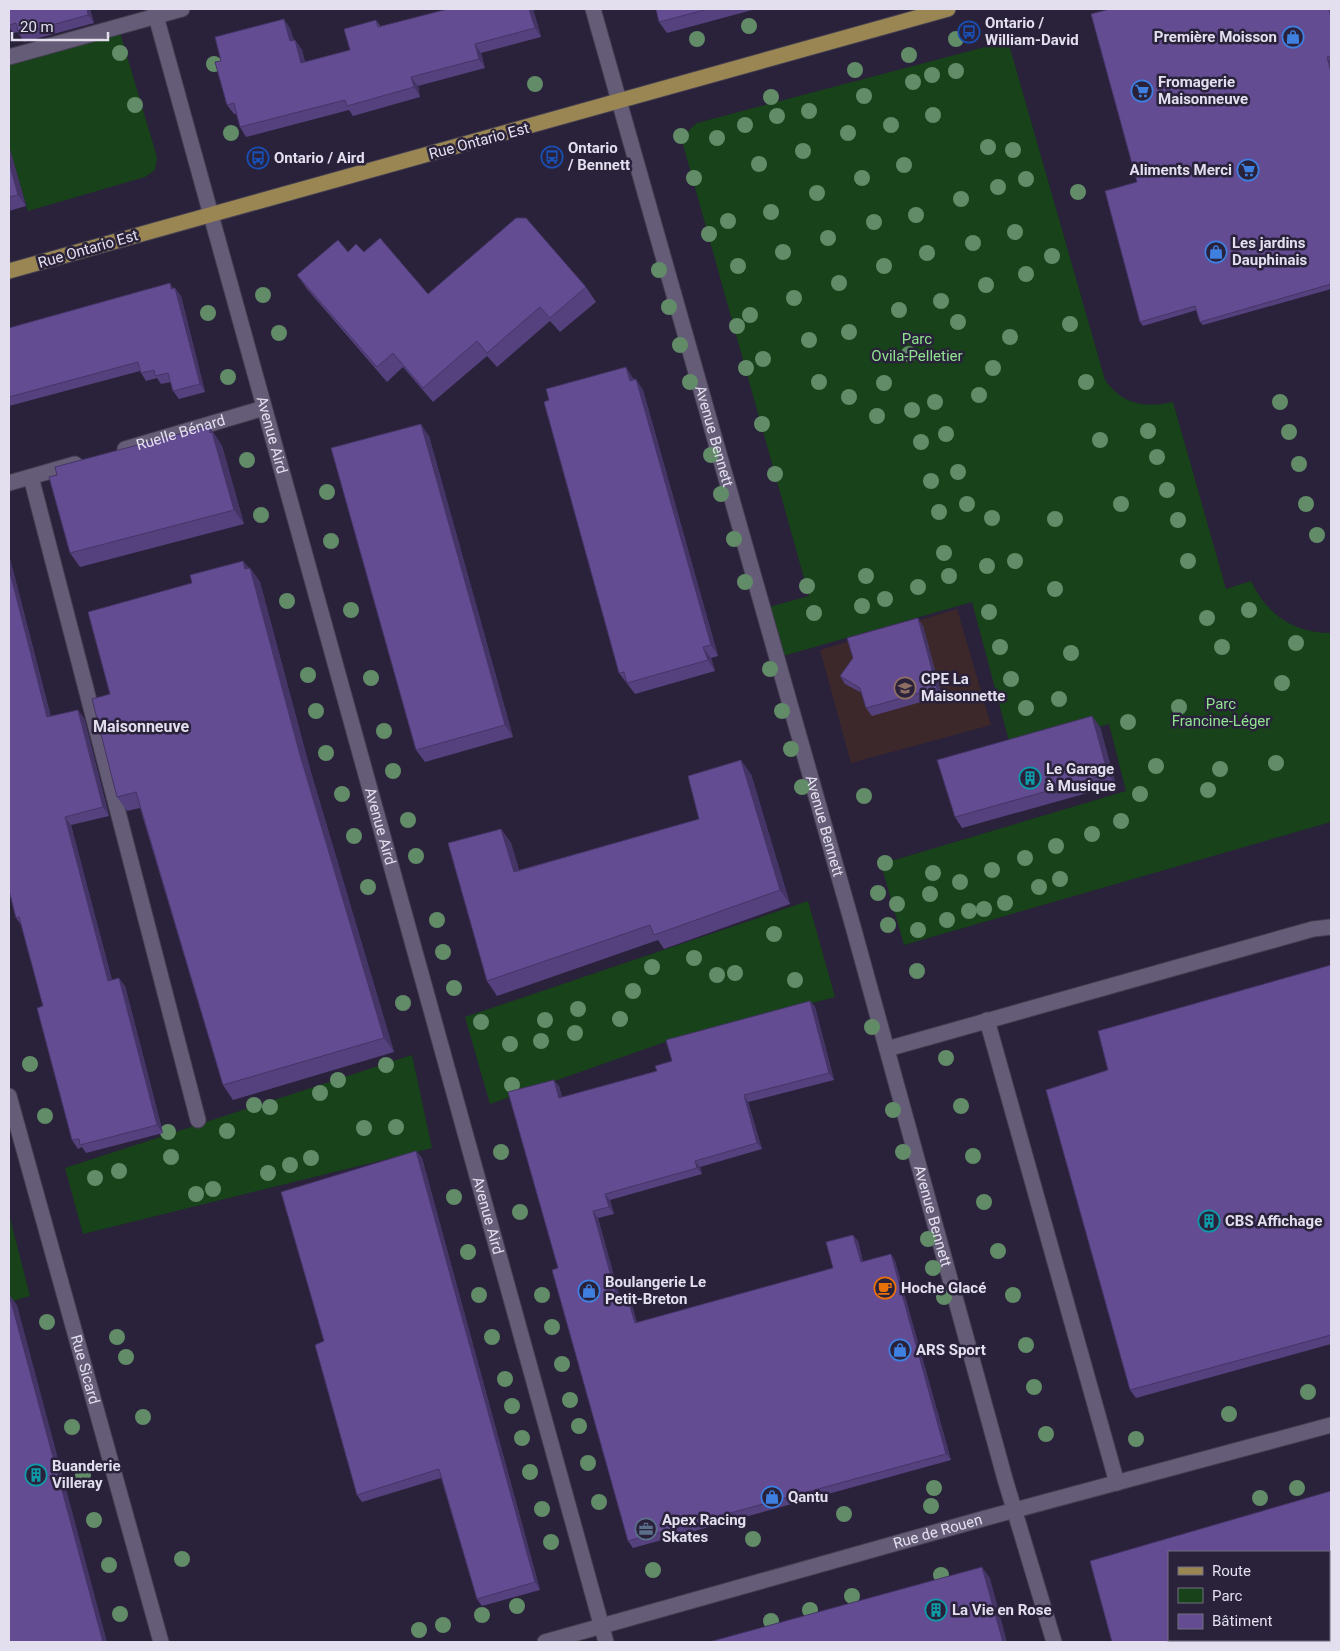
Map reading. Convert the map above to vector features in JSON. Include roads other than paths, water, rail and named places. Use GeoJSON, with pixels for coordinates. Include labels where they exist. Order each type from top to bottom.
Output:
{"type":"FeatureCollection","features":[{"type":"Feature","properties":{"kind":"main road","name":"Rue Ontario Est"},"geometry":{"type":"LineString","coordinates":[[9,271],[948,9]]}},
{"type":"Feature","properties":{"kind":"street"},"geometry":{"type":"LineString","coordinates":[[9,57],[155,13],[182,9]]}},
{"type":"Feature","properties":{"kind":"street","name":"Avenue Bennett"},"geometry":{"type":"LineString","coordinates":[[593,9],[887,1049],[1015,1510],[1054,1642]]}},
{"type":"Feature","properties":{"kind":"street","name":"Avenue Aird"},"geometry":{"type":"LineString","coordinates":[[155,13],[606,1642]]}},
{"type":"Feature","properties":{"kind":"street","name":"Ruelle Bénard"},"geometry":{"type":"LineString","coordinates":[[114,452],[264,408]]}},
{"type":"Feature","properties":{"kind":"street"},"geometry":{"type":"LineString","coordinates":[[9,483],[86,460]]}},
{"type":"Feature","properties":{"kind":"street"},"geometry":{"type":"LineString","coordinates":[[31,477],[198,1120]]}},
{"type":"Feature","properties":{"kind":"street"},"geometry":{"type":"LineString","coordinates":[[887,1049],[1313,929],[1331,927]]}},
{"type":"Feature","properties":{"kind":"street"},"geometry":{"type":"LineString","coordinates":[[987,1020],[1117,1483]]}},
{"type":"Feature","properties":{"kind":"street","name":"Rue Sicard"},"geometry":{"type":"LineString","coordinates":[[9,1096],[161,1642]]}},
{"type":"Feature","properties":{"kind":"street","name":"Rue de Rouen"},"geometry":{"type":"LineString","coordinates":[[545,1642],[1015,1510],[1331,1425]]}},
{"type":"Feature","properties":{"kind":"place","name":"Ontario / William-David"},"geometry":{"type":"Point","coordinates":[969,32]}},
{"type":"Feature","properties":{"kind":"place","name":"Première Moisson"},"geometry":{"type":"Point","coordinates":[1293,37]}},
{"type":"Feature","properties":{"kind":"place","name":"Fromagerie Maisonneuve"},"geometry":{"type":"Point","coordinates":[1142,91]}},
{"type":"Feature","properties":{"kind":"place","name":"Ontario / Bennett"},"geometry":{"type":"Point","coordinates":[552,157]}},
{"type":"Feature","properties":{"kind":"place","name":"Ontario / Aird"},"geometry":{"type":"Point","coordinates":[258,158]}},
{"type":"Feature","properties":{"kind":"place","name":"Aliments Merci"},"geometry":{"type":"Point","coordinates":[1248,170]}},
{"type":"Feature","properties":{"kind":"place","name":"Les jardins Dauphinais"},"geometry":{"type":"Point","coordinates":[1216,252]}},
{"type":"Feature","properties":{"kind":"place","name":"CPE La Maisonnette"},"geometry":{"type":"Point","coordinates":[905,688]}},
{"type":"Feature","properties":{"kind":"place","name":"Le Garage à Musique"},"geometry":{"type":"Point","coordinates":[1030,778]}},
{"type":"Feature","properties":{"kind":"place","name":"CBS Affichage"},"geometry":{"type":"Point","coordinates":[1209,1221]}},
{"type":"Feature","properties":{"kind":"place","name":"Hoche Glacé"},"geometry":{"type":"Point","coordinates":[885,1288]}},
{"type":"Feature","properties":{"kind":"place","name":"Boulangerie Le Petit-Breton"},"geometry":{"type":"Point","coordinates":[589,1291]}},
{"type":"Feature","properties":{"kind":"place","name":"ARS Sport"},"geometry":{"type":"Point","coordinates":[900,1350]}},
{"type":"Feature","properties":{"kind":"place","name":"Buanderie Villeray"},"geometry":{"type":"Point","coordinates":[36,1475]}},
{"type":"Feature","properties":{"kind":"place","name":"Qantu"},"geometry":{"type":"Point","coordinates":[772,1497]}},
{"type":"Feature","properties":{"kind":"place","name":"Apex Racing Skates"},"geometry":{"type":"Point","coordinates":[646,1529]}},
{"type":"Feature","properties":{"kind":"place","name":"La Vie en Rose"},"geometry":{"type":"Point","coordinates":[936,1610]}},
{"type":"Feature","properties":{"kind":"district","name":"Maisonneuve"},"geometry":{"type":"Point","coordinates":[141,726]}},
{"type":"Feature","properties":{"kind":"park label","name":"Parc Ovila-Pelletier"},"geometry":{"type":"Point","coordinates":[917,348]}},
{"type":"Feature","properties":{"kind":"park label","name":"Parc Francine-Léger"},"geometry":{"type":"Point","coordinates":[1221,712]}}]}
